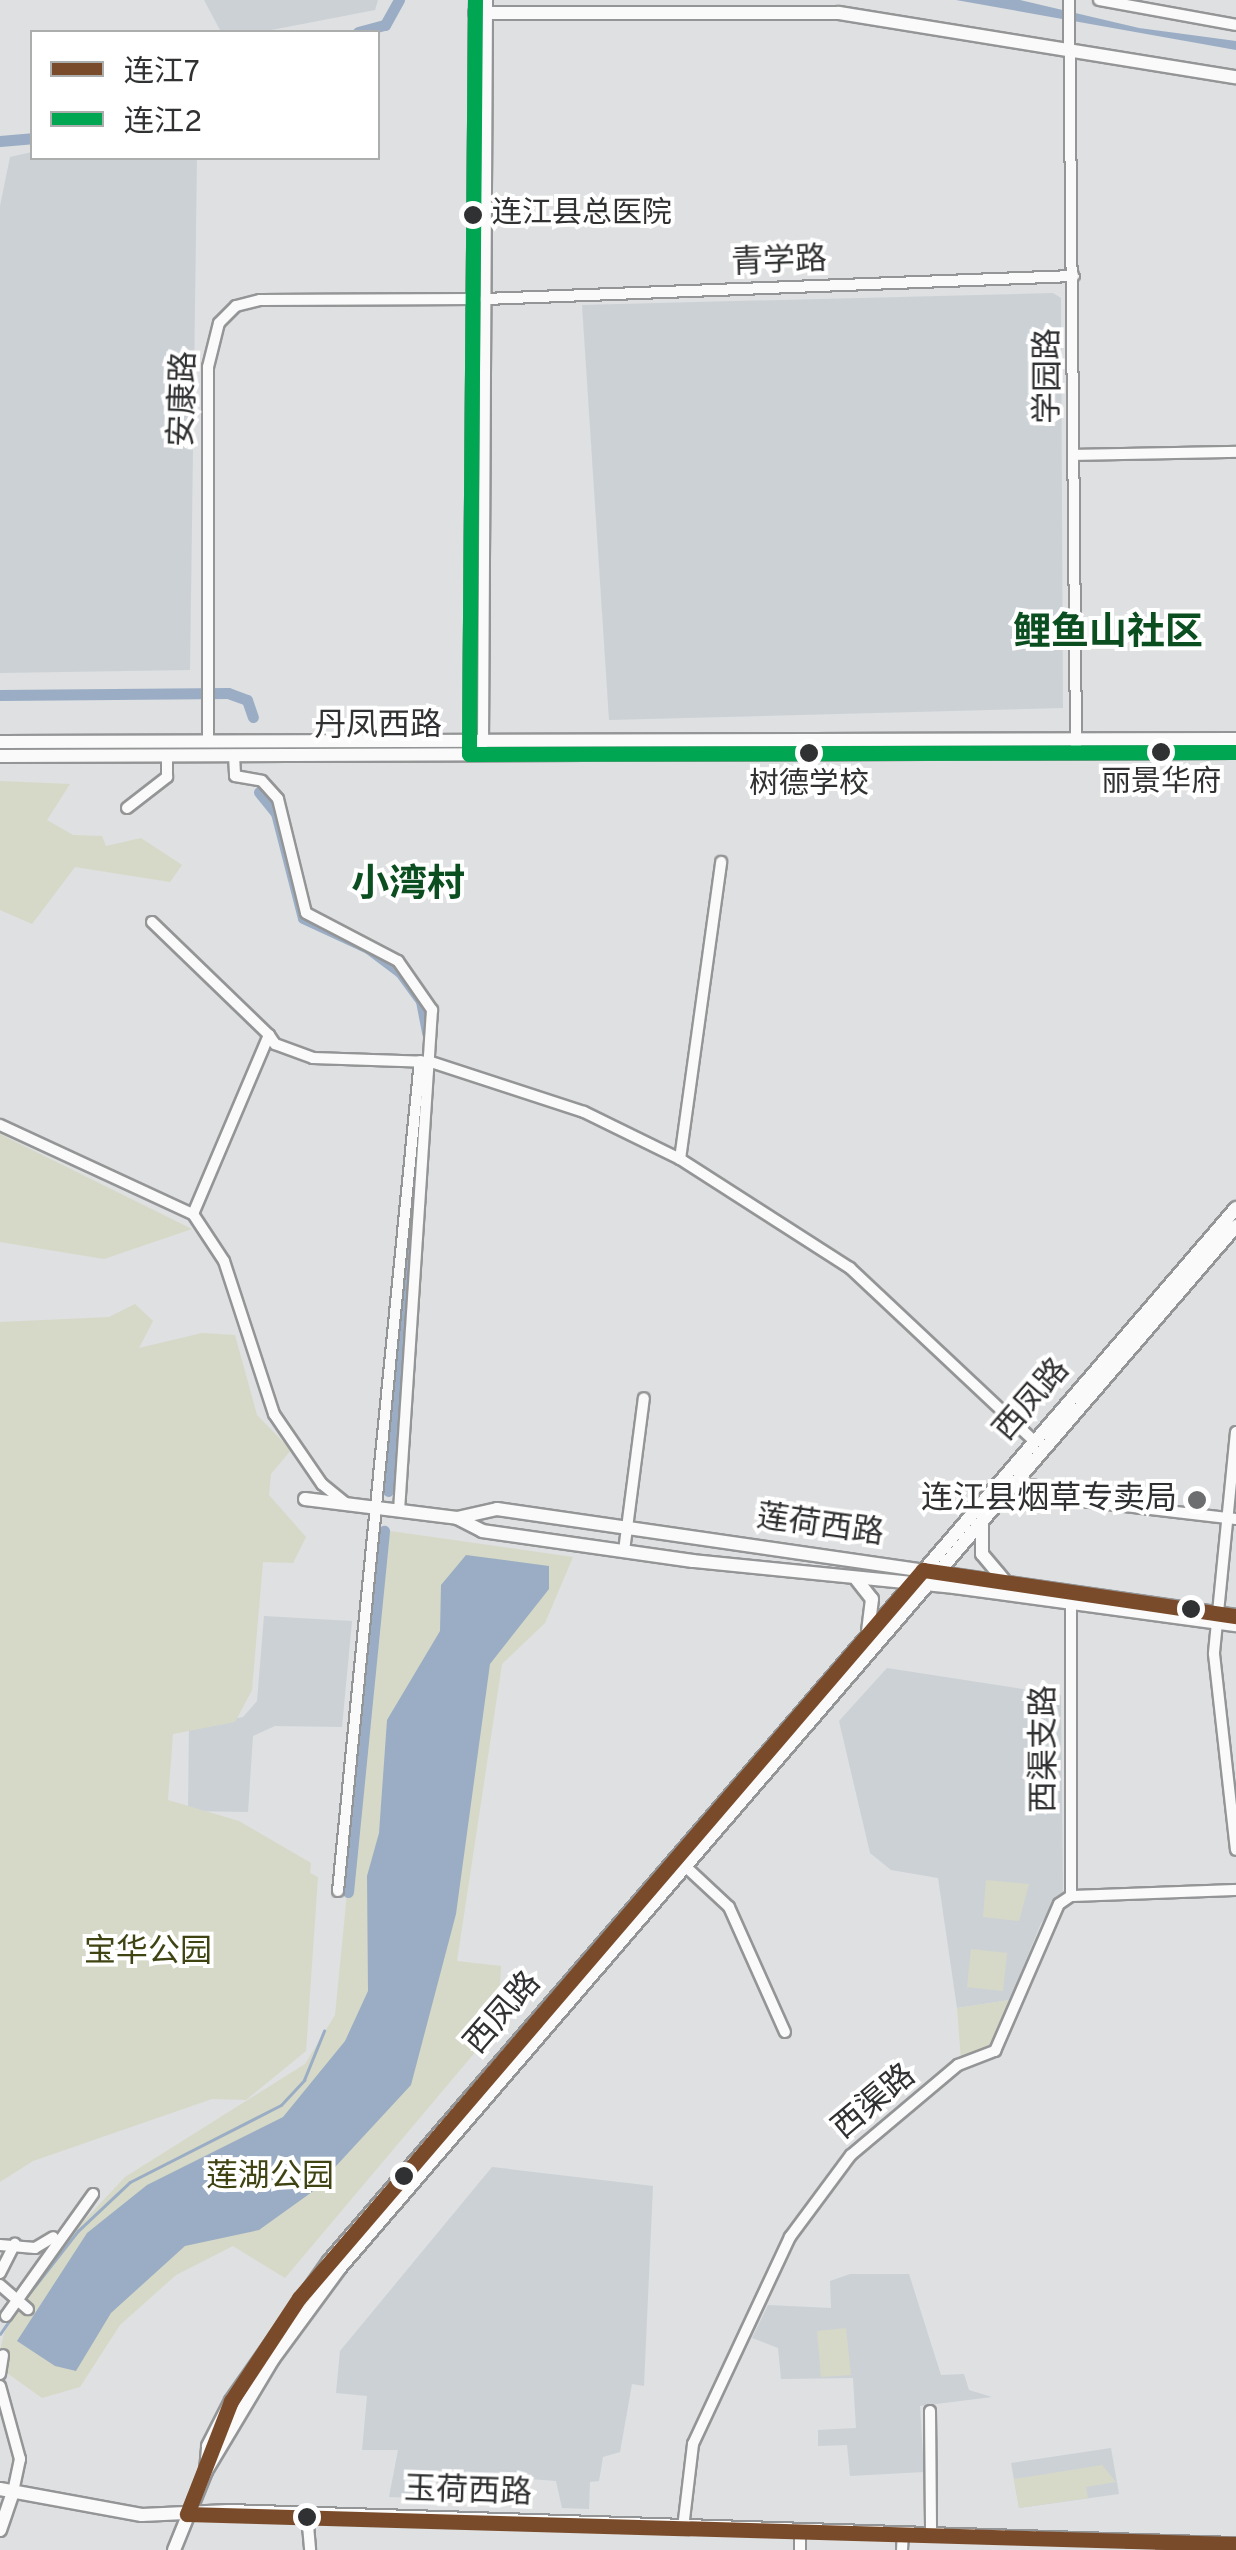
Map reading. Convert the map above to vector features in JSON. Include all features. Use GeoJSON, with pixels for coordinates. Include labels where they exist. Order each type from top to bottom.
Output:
{"type":"FeatureCollection","features":[{"type":"Feature","properties":{"kind":"main road"},"geometry":{"type":"LineString","coordinates":[[481,6],[840,13],[1071,54],[1236,77]]}},
{"type":"Feature","properties":{"kind":"main road","name":"丹凤西路"},"geometry":{"type":"LineString","coordinates":[[0,742],[476,748],[1076,746],[1236,739]]}},
{"type":"Feature","properties":{"kind":"main road","name":"丹凤西路"},"geometry":{"type":"LineString","coordinates":[[1076,746],[1236,752]]}},
{"type":"Feature","properties":{"kind":"main road","name":"丹凤西路"},"geometry":{"type":"LineString","coordinates":[[0,756],[167,758],[476,748]]}},
{"type":"Feature","properties":{"kind":"main road","name":"西凤路"},"geometry":{"type":"LineString","coordinates":[[174,2550],[206,2472],[310,2306],[1236,1208]]}},
{"type":"Feature","properties":{"kind":"main road","name":"西凤路"},"geometry":{"type":"LineString","coordinates":[[206,2472],[208,2446],[231,2401],[329,2261],[912,1583],[930,1575],[982,1521],[1236,1226]]}},
{"type":"Feature","properties":{"kind":"main road","name":"莲荷西路"},"geometry":{"type":"LineString","coordinates":[[305,1499],[457,1518],[482,1531],[624,1551],[912,1583]]}},
{"type":"Feature","properties":{"kind":"main road","name":"莲荷西路"},"geometry":{"type":"LineString","coordinates":[[457,1518],[485,1508],[855,1560],[1071,1603],[1219,1618],[1236,1616]]}},
{"type":"Feature","properties":{"kind":"main road"},"geometry":{"type":"LineString","coordinates":[[982,1521],[986,1563],[1012,1584]]}},
{"type":"Feature","properties":{"kind":"main road"},"geometry":{"type":"LineString","coordinates":[[855,1560],[853,1578],[872,1599],[868,1635]]}},
{"type":"Feature","properties":{"kind":"main road","name":"莲荷西路"},"geometry":{"type":"LineString","coordinates":[[930,1575],[1012,1584],[1219,1618],[1236,1625]]}},
{"type":"Feature","properties":{"kind":"main road"},"geometry":{"type":"LineString","coordinates":[[0,2530],[6,2491]]}},
{"type":"Feature","properties":{"kind":"main road","name":"玉荷西路"},"geometry":{"type":"LineString","coordinates":[[6,2491],[113,2512],[306,2514],[1236,2544]]}},
{"type":"Feature","properties":{"kind":"street","name":"学园路"},"geometry":{"type":"LineString","coordinates":[[1069,0],[1076,746]]}},
{"type":"Feature","properties":{"kind":"street"},"geometry":{"type":"LineString","coordinates":[[1100,0],[1236,24]]}},
{"type":"Feature","properties":{"kind":"street"},"geometry":{"type":"LineString","coordinates":[[476,748],[481,6]]}},
{"type":"Feature","properties":{"kind":"street","name":"青学路"},"geometry":{"type":"LineString","coordinates":[[479,299],[1074,276]]}},
{"type":"Feature","properties":{"kind":"street","name":"安康路"},"geometry":{"type":"LineString","coordinates":[[208,742],[208,366],[219,323],[236,306],[260,300],[479,299]]}},
{"type":"Feature","properties":{"kind":"street"},"geometry":{"type":"LineString","coordinates":[[1075,454],[1236,452]]}},
{"type":"Feature","properties":{"kind":"street"},"geometry":{"type":"LineString","coordinates":[[234,756],[235,776],[262,781],[278,800],[306,912],[387,953],[421,987],[433,1018],[425,1062],[380,1488],[372,1508],[338,1891]]}},
{"type":"Feature","properties":{"kind":"street"},"geometry":{"type":"LineString","coordinates":[[126,808],[167,777],[167,758]]}},
{"type":"Feature","properties":{"kind":"street"},"geometry":{"type":"LineString","coordinates":[[680,1159],[722,862]]}},
{"type":"Feature","properties":{"kind":"street"},"geometry":{"type":"LineString","coordinates":[[152,922],[275,1044],[312,1058],[425,1062],[584,1112],[680,1159],[850,1268],[1035,1442]]}},
{"type":"Feature","properties":{"kind":"street"},"geometry":{"type":"LineString","coordinates":[[193,1214],[268,1035]]}},
{"type":"Feature","properties":{"kind":"street"},"geometry":{"type":"LineString","coordinates":[[400,1511],[425,1062]]}},
{"type":"Feature","properties":{"kind":"street"},"geometry":{"type":"LineString","coordinates":[[0,1125],[193,1214],[224,1261],[274,1414],[322,1484],[348,1505]]}},
{"type":"Feature","properties":{"kind":"street"},"geometry":{"type":"LineString","coordinates":[[624,1551],[644,1398]]}},
{"type":"Feature","properties":{"kind":"street"},"geometry":{"type":"LineString","coordinates":[[1236,1432],[1232,1518],[1215,1665],[1236,1850]]}},
{"type":"Feature","properties":{"kind":"street"},"geometry":{"type":"LineString","coordinates":[[1033,1486],[1048,1497],[1232,1518]]}},
{"type":"Feature","properties":{"kind":"street","name":"西渠支路"},"geometry":{"type":"LineString","coordinates":[[1071,1603],[1071,1896]]}},
{"type":"Feature","properties":{"kind":"street"},"geometry":{"type":"LineString","coordinates":[[684,1866],[729,1908],[785,2032]]}},
{"type":"Feature","properties":{"kind":"street"},"geometry":{"type":"LineString","coordinates":[[1071,1896],[1236,1890]]}},
{"type":"Feature","properties":{"kind":"street","name":"西渠路"},"geometry":{"type":"LineString","coordinates":[[683,2528],[693,2444],[790,2237],[850,2156],[958,2064],[995,2050],[1054,1912],[1071,1896]]}},
{"type":"Feature","properties":{"kind":"street"},"geometry":{"type":"LineString","coordinates":[[6,2316],[58,2234],[93,2194]]}},
{"type":"Feature","properties":{"kind":"street"},"geometry":{"type":"LineString","coordinates":[[0,2245],[34,2248],[58,2234]]}},
{"type":"Feature","properties":{"kind":"street"},"geometry":{"type":"LineString","coordinates":[[0,2273],[16,2244]]}},
{"type":"Feature","properties":{"kind":"street"},"geometry":{"type":"LineString","coordinates":[[0,2285],[19,2295],[28,2309]]}},
{"type":"Feature","properties":{"kind":"street"},"geometry":{"type":"LineString","coordinates":[[0,2374],[3,2354]]}},
{"type":"Feature","properties":{"kind":"street"},"geometry":{"type":"LineString","coordinates":[[0,2386],[20,2459],[6,2491]]}},
{"type":"Feature","properties":{"kind":"street"},"geometry":{"type":"LineString","coordinates":[[930,2411],[932,2534]]}},
{"type":"Feature","properties":{"kind":"street"},"geometry":{"type":"LineString","coordinates":[[306,2514],[310,2550]]}},
{"type":"Feature","properties":{"kind":"street"},"geometry":{"type":"LineString","coordinates":[[800,2531],[800,2550]]}},
{"type":"Feature","properties":{"kind":"street"},"geometry":{"type":"LineString","coordinates":[[902,2550],[903,2533]]}},
{"type":"Feature","properties":{"kind":"shaded area"},"geometry":{"type":"Polygon","coordinates":[[[204,0],[378,0],[375,10],[271,30],[220,30],[204,0]]]}},
{"type":"Feature","properties":{"kind":"shaded area"},"geometry":{"type":"Polygon","coordinates":[[[30,152],[30,160],[197,160],[190,670],[0,673],[0,206],[10,157],[30,152]]]}},
{"type":"Feature","properties":{"kind":"shaded area"},"geometry":{"type":"Polygon","coordinates":[[[1053,293],[1061,298],[1063,708],[609,720],[582,305],[1053,293]]]}},
{"type":"Feature","properties":{"kind":"shaded area"},"geometry":{"type":"Polygon","coordinates":[[[264,1616],[352,1621],[342,1727],[275,1726],[253,1736],[248,1812],[188,1811],[189,1727],[243,1717],[257,1701],[264,1616]]]}},
{"type":"Feature","properties":{"kind":"shaded area"},"geometry":{"type":"Polygon","coordinates":[[[887,1668],[1061,1695],[1063,1895],[1041,1923],[1010,2000],[957,2008],[938,1878],[891,1870],[870,1853],[839,1721],[887,1668]]]}},
{"type":"Feature","properties":{"kind":"shaded area"},"geometry":{"type":"Polygon","coordinates":[[[492,2167],[653,2186],[644,2386],[632,2384],[620,2452],[603,2457],[599,2481],[590,2482],[589,2509],[562,2508],[556,2481],[444,2472],[442,2499],[389,2497],[398,2450],[362,2450],[367,2396],[336,2393],[340,2351],[492,2167]]]}},
{"type":"Feature","properties":{"kind":"shaded area"},"geometry":{"type":"Polygon","coordinates":[[[850,2274],[909,2274],[941,2375],[964,2374],[969,2390],[992,2397],[920,2406],[924,2472],[850,2476],[847,2445],[818,2446],[818,2430],[856,2428],[853,2378],[781,2379],[778,2348],[752,2338],[768,2305],[831,2308],[830,2281],[850,2274]]]}},
{"type":"Feature","properties":{"kind":"shaded area"},"geometry":{"type":"Polygon","coordinates":[[[1111,2448],[1119,2494],[1019,2508],[1011,2463],[1111,2448]]]}},
{"type":"Feature","properties":{"kind":"green space"},"geometry":{"type":"Polygon","coordinates":[[[0,781],[70,784],[47,820],[73,835],[102,836],[106,846],[141,838],[182,865],[170,882],[75,867],[32,924],[0,910],[0,781]]]}},
{"type":"Feature","properties":{"kind":"green space"},"geometry":{"type":"Polygon","coordinates":[[[0,1134],[192,1229],[104,1259],[0,1242],[0,1134]]]}},
{"type":"Feature","properties":{"kind":"green space","name":"宝华公园"},"geometry":{"type":"Polygon","coordinates":[[[135,1304],[153,1321],[139,1348],[202,1333],[235,1335],[257,1415],[291,1450],[271,1474],[269,1495],[306,1537],[293,1563],[263,1562],[252,1690],[235,1722],[173,1734],[168,1800],[239,1821],[311,1863],[310,1873],[318,1877],[306,2051],[246,2100],[212,2099],[33,2161],[0,2182],[0,1322],[109,1317],[135,1304]]]}},
{"type":"Feature","properties":{"kind":"green space","name":"莲湖公园"},"geometry":{"type":"Polygon","coordinates":[[[383,1530],[573,1557],[545,1623],[502,1664],[457,1961],[501,1966],[498,2025],[285,2278],[233,2246],[176,2275],[120,2325],[80,2387],[42,2398],[0,2368],[0,2351],[4,2333],[55,2252],[125,2177],[305,2064],[335,2015],[383,1530]]]}},
{"type":"Feature","properties":{"kind":"green space"},"geometry":{"type":"Polygon","coordinates":[[[986,1880],[1029,1884],[1019,1921],[983,1917],[986,1880]]]}},
{"type":"Feature","properties":{"kind":"green space"},"geometry":{"type":"Polygon","coordinates":[[[971,1949],[1007,1953],[1003,1991],[967,1987],[971,1949]]]}},
{"type":"Feature","properties":{"kind":"green space"},"geometry":{"type":"Polygon","coordinates":[[[1010,2000],[993,2049],[961,2060],[957,2008],[1010,2000]]]}},
{"type":"Feature","properties":{"kind":"green space"},"geometry":{"type":"Polygon","coordinates":[[[846,2328],[851,2375],[821,2377],[817,2331],[846,2328]]]}},
{"type":"Feature","properties":{"kind":"green space"},"geometry":{"type":"Polygon","coordinates":[[[1102,2465],[1116,2482],[1086,2487],[1088,2498],[1019,2508],[1014,2479],[1102,2465]]]}},
{"type":"Feature","properties":{"kind":"water"},"geometry":{"type":"Polygon","coordinates":[[[956,0],[1020,0],[1139,28],[1236,41],[1236,50],[956,0]]]}},
{"type":"Feature","properties":{"kind":"water"},"geometry":{"type":"Polygon","coordinates":[[[466,1555],[549,1566],[549,1589],[490,1664],[456,1914],[411,2085],[312,2192],[259,2230],[185,2246],[111,2313],[76,2371],[55,2366],[17,2341],[87,2233],[147,2185],[283,2117],[345,2041],[368,1991],[367,1876],[379,1833],[387,1720],[440,1631],[441,1585],[466,1555]]]}},
{"type":"Feature","properties":{"kind":"waterway"},"geometry":{"type":"LineString","coordinates":[[366,30],[385,25],[399,0]]}},
{"type":"Feature","properties":{"kind":"waterway"},"geometry":{"type":"LineString","coordinates":[[0,141],[30,138]]}},
{"type":"Feature","properties":{"kind":"waterway"},"geometry":{"type":"LineString","coordinates":[[0,695],[228,693],[247,700],[253,717]]}},
{"type":"Feature","properties":{"kind":"waterway"},"geometry":{"type":"LineString","coordinates":[[259,792],[276,813],[303,918],[368,948],[400,972],[421,1001],[427,1033]]}},
{"type":"Feature","properties":{"kind":"waterway"},"geometry":{"type":"LineString","coordinates":[[388,1491],[419,1131]]}},
{"type":"Feature","properties":{"kind":"waterway"},"geometry":{"type":"LineString","coordinates":[[348,1892],[384,1531]]}},
{"type":"Feature","properties":{"kind":"waterway"},"geometry":{"type":"LineString","coordinates":[[24,2300],[78,2231],[130,2182],[281,2105],[304,2080],[324,2031]]}},
{"type":"Feature","properties":{"kind":"waterway"},"geometry":{"type":"LineString","coordinates":[[0,2334],[19,2307]]}},
{"type":"Feature","properties":{"kind":"transit line","name":"连江2"},"geometry":{"type":"LineString","coordinates":[[475,0],[469,754],[1236,752]]}},
{"type":"Feature","properties":{"kind":"transit line","name":"连江7"},"geometry":{"type":"LineString","coordinates":[[187,2514],[231,2401],[299,2298],[923,1570],[1236,1616]]}},
{"type":"Feature","properties":{"kind":"transit line","name":"连江7"},"geometry":{"type":"LineString","coordinates":[[187,2514],[1236,2544]]}},
{"type":"Feature","properties":{"kind":"place","name":"连江县总医院"},"geometry":{"type":"Point","coordinates":[473,215]}},
{"type":"Feature","properties":{"kind":"place","name":"丽景华府"},"geometry":{"type":"Point","coordinates":[1161,752]}},
{"type":"Feature","properties":{"kind":"place","name":"树德学校"},"geometry":{"type":"Point","coordinates":[809,753]}},
{"type":"Feature","properties":{"kind":"place","name":"连江县烟草专卖局"},"geometry":{"type":"Point","coordinates":[1197,1500]}},
{"type":"Feature","properties":{"kind":"district","name":"鲤鱼山社区"},"geometry":{"type":"Point","coordinates":[1108,635]}},
{"type":"Feature","properties":{"kind":"district","name":"小湾村"},"geometry":{"type":"Point","coordinates":[408,887]}}]}
